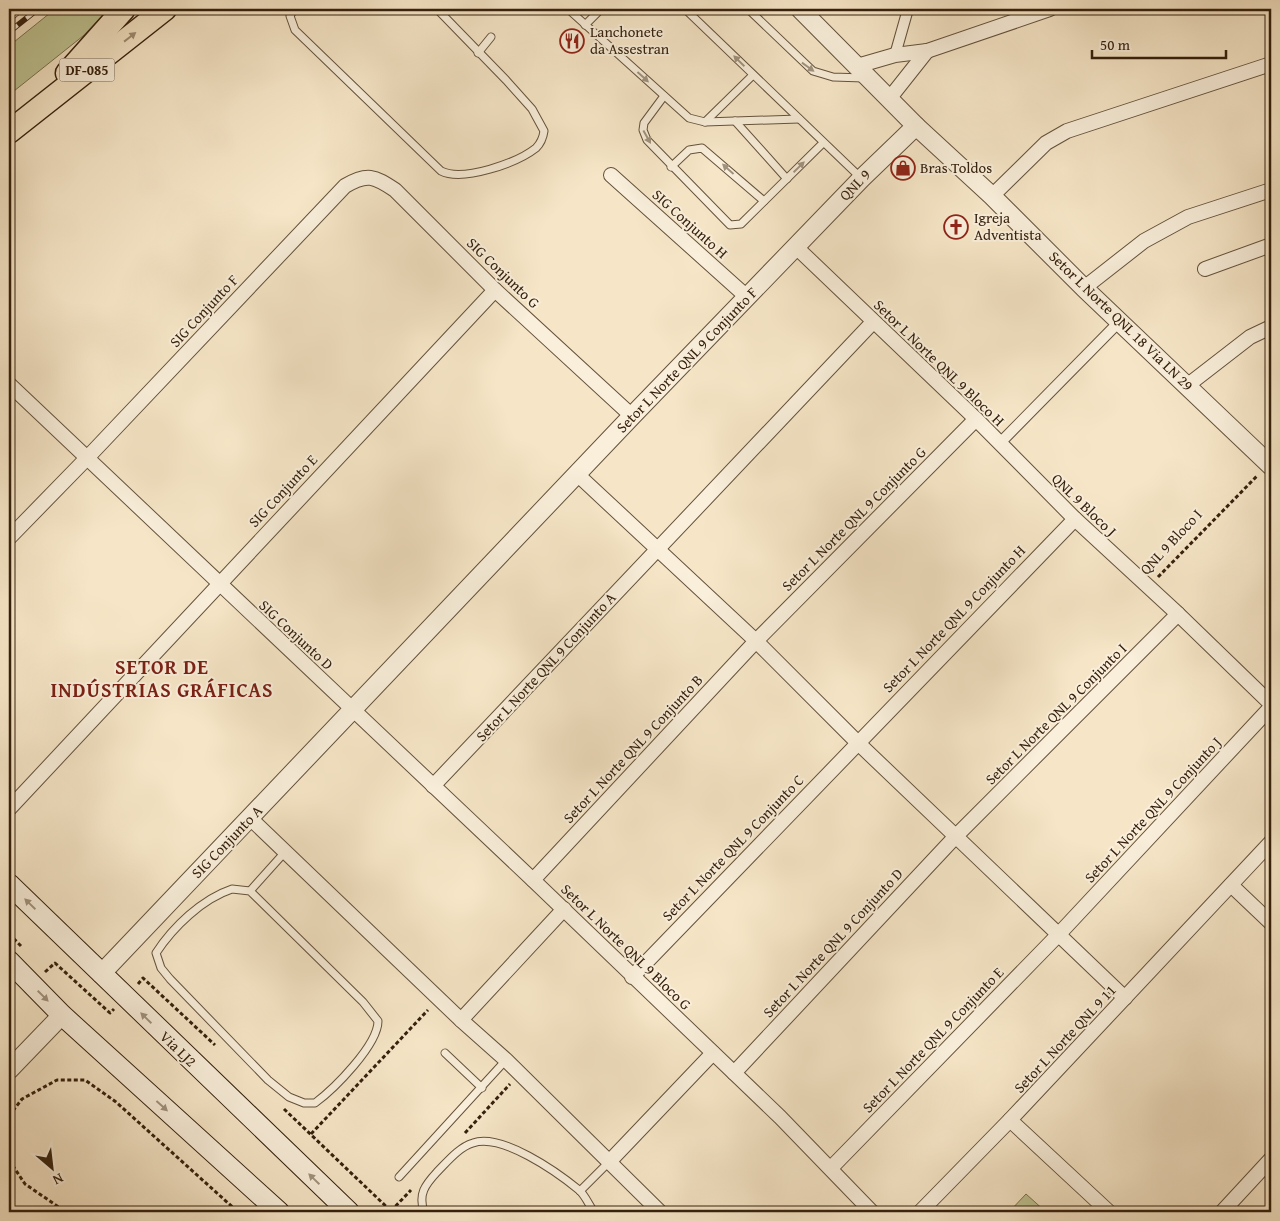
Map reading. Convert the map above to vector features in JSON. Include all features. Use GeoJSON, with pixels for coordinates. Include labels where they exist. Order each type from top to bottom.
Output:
{"type":"FeatureCollection","features":[{"type":"Feature","properties":{"kind":"main road"},"geometry":{"type":"LineString","coordinates":[[33,112],[124,9]]}},
{"type":"Feature","properties":{"kind":"main road","name":"DF-085"},"geometry":{"type":"LineString","coordinates":[[9,132],[165,9]]}},
{"type":"Feature","properties":{"kind":"main road","name":"Via LJ2"},"geometry":{"type":"LineString","coordinates":[[9,884],[349,1212]]}},
{"type":"Feature","properties":{"kind":"main road"},"geometry":{"type":"LineString","coordinates":[[9,961],[62,1015],[279,1212]]}},
{"type":"Feature","properties":{"kind":"street","name":"Setor L Norte QNL 18 Via LN 29"},"geometry":{"type":"LineString","coordinates":[[800,9],[916,126],[992,196],[1084,288],[1270,465]]}},
{"type":"Feature","properties":{"kind":"street"},"geometry":{"type":"LineString","coordinates":[[895,55],[908,9]]}},
{"type":"Feature","properties":{"kind":"street"},"geometry":{"type":"LineString","coordinates":[[863,72],[895,55],[927,51],[1050,9]]}},
{"type":"Feature","properties":{"kind":"street"},"geometry":{"type":"LineString","coordinates":[[889,99],[927,51]]}},
{"type":"Feature","properties":{"kind":"street"},"geometry":{"type":"LineString","coordinates":[[992,196],[1046,143],[1067,131],[1271,64]]}},
{"type":"Feature","properties":{"kind":"street","name":"QNL 9"},"geometry":{"type":"LineString","coordinates":[[796,247],[862,178],[916,126]]}},
{"type":"Feature","properties":{"kind":"street","name":"SIG Conjunto H"},"geometry":{"type":"LineString","coordinates":[[611,175],[747,297]]}},
{"type":"Feature","properties":{"kind":"street","name":"SIG Conjunto G"},"geometry":{"type":"LineString","coordinates":[[345,186],[357,179],[368,176],[381,180],[395,190],[495,290],[632,416]]}},
{"type":"Feature","properties":{"kind":"street","name":"SIG Conjunto F"},"geometry":{"type":"LineString","coordinates":[[9,538],[345,186]]}},
{"type":"Feature","properties":{"kind":"street"},"geometry":{"type":"LineString","coordinates":[[1084,288],[1144,241],[1188,217],[1271,190]]}},
{"type":"Feature","properties":{"kind":"street"},"geometry":{"type":"LineString","coordinates":[[1205,269],[1271,245]]}},
{"type":"Feature","properties":{"kind":"street","name":"Setor L Norte QNL 9 Conjunto F"},"geometry":{"type":"LineString","coordinates":[[578,475],[632,416],[796,247]]}},
{"type":"Feature","properties":{"kind":"street","name":"Setor L Norte QNL 9 Bloco H"},"geometry":{"type":"LineString","coordinates":[[796,247],[976,419],[999,444],[1120,321]]}},
{"type":"Feature","properties":{"kind":"street","name":"SIG Conjunto E"},"geometry":{"type":"LineString","coordinates":[[9,809],[218,583],[495,290]]}},
{"type":"Feature","properties":{"kind":"street"},"geometry":{"type":"LineString","coordinates":[[658,548],[873,322]]}},
{"type":"Feature","properties":{"kind":"street"},"geometry":{"type":"LineString","coordinates":[[1188,385],[1250,337],[1271,327]]}},
{"type":"Feature","properties":{"kind":"street"},"geometry":{"type":"LineString","coordinates":[[9,384],[218,583]]}},
{"type":"Feature","properties":{"kind":"street","name":"Setor L Norte QNL 9 Conjunto G"},"geometry":{"type":"LineString","coordinates":[[756,641],[976,419]]}},
{"type":"Feature","properties":{"kind":"street","name":"QNL 9 Bloco J"},"geometry":{"type":"LineString","coordinates":[[999,444],[1074,519],[1149,587]]}},
{"type":"Feature","properties":{"kind":"street"},"geometry":{"type":"LineString","coordinates":[[352,709],[578,475],[756,641],[857,742],[1125,998]]}},
{"type":"Feature","properties":{"kind":"street","name":"Setor L Norte QNL 9 Conjunto H"},"geometry":{"type":"LineString","coordinates":[[857,742],[1074,519]]}},
{"type":"Feature","properties":{"kind":"street","name":"Setor L Norte QNL 9 Conjunto A"},"geometry":{"type":"LineString","coordinates":[[434,786],[658,548]]}},
{"type":"Feature","properties":{"kind":"street","name":"SIG Conjunto D"},"geometry":{"type":"LineString","coordinates":[[218,583],[352,709]]}},
{"type":"Feature","properties":{"kind":"street","name":"QNL 9 Bloco I"},"geometry":{"type":"LineString","coordinates":[[1149,587],[1271,706]]}},
{"type":"Feature","properties":{"kind":"street","name":"Setor L Norte QNL 9 Conjunto I"},"geometry":{"type":"LineString","coordinates":[[956,836],[1178,614]]}},
{"type":"Feature","properties":{"kind":"street","name":"Setor L Norte QNL 9 Conjunto B"},"geometry":{"type":"LineString","coordinates":[[533,880],[756,641]]}},
{"type":"Feature","properties":{"kind":"street","name":"Setor L Norte QNL 9 Conjunto J"},"geometry":{"type":"LineString","coordinates":[[1059,934],[1271,706]]}},
{"type":"Feature","properties":{"kind":"street","name":"Setor L Norte QNL 9 Bloco G"},"geometry":{"type":"LineString","coordinates":[[352,709],[734,1073],[831,1168],[872,1212]]}},
{"type":"Feature","properties":{"kind":"street","name":"SIG Conjunto A"},"geometry":{"type":"LineString","coordinates":[[101,974],[352,709]]}},
{"type":"Feature","properties":{"kind":"street","name":"Setor L Norte QNL 9 Conjunto C"},"geometry":{"type":"LineString","coordinates":[[632,977],[857,742]]}},
{"type":"Feature","properties":{"kind":"street"},"geometry":{"type":"LineString","coordinates":[[250,818],[460,1020],[506,1060],[660,1212]]}},
{"type":"Feature","properties":{"kind":"street","name":"Setor L Norte QNL 9 Conjunto D"},"geometry":{"type":"LineString","coordinates":[[734,1073],[956,836]]}},
{"type":"Feature","properties":{"kind":"street","name":"Setor L Norte QNL 9 11"},"geometry":{"type":"LineString","coordinates":[[920,1212],[1010,1120],[1271,842]]}},
{"type":"Feature","properties":{"kind":"street"},"geometry":{"type":"LineString","coordinates":[[1231,885],[1271,923]]}},
{"type":"Feature","properties":{"kind":"street"},"geometry":{"type":"LineString","coordinates":[[460,1020],[564,909]]}},
{"type":"Feature","properties":{"kind":"street","name":"Setor L Norte QNL 9 Conjunto E"},"geometry":{"type":"LineString","coordinates":[[831,1168],[1059,934]]}},
{"type":"Feature","properties":{"kind":"street"},"geometry":{"type":"LineString","coordinates":[[9,1070],[62,1015]]}},
{"type":"Feature","properties":{"kind":"street"},"geometry":{"type":"LineString","coordinates":[[609,1162],[713,1053]]}},
{"type":"Feature","properties":{"kind":"street"},"geometry":{"type":"LineString","coordinates":[[1010,1120],[1109,1212]]}},
{"type":"Feature","properties":{"kind":"street"},"geometry":{"type":"LineString","coordinates":[[1222,1212],[1271,1159]]}},
{"type":"Feature","properties":{"kind":"lane"},"geometry":{"type":"LineString","coordinates":[[294,9],[290,16],[295,30],[424,155],[448,175],[464,175],[516,159],[536,148],[543,140],[544,131],[532,109],[437,9]]}},
{"type":"Feature","properties":{"kind":"lane"},"geometry":{"type":"LineString","coordinates":[[568,9],[689,118],[706,122],[799,119]]}},
{"type":"Feature","properties":{"kind":"lane"},"geometry":{"type":"LineString","coordinates":[[585,25],[601,9]]}},
{"type":"Feature","properties":{"kind":"lane"},"geometry":{"type":"LineString","coordinates":[[685,9],[823,144],[862,178]]}},
{"type":"Feature","properties":{"kind":"lane"},"geometry":{"type":"LineString","coordinates":[[748,9],[813,71],[833,77],[863,72]]}},
{"type":"Feature","properties":{"kind":"lane"},"geometry":{"type":"LineString","coordinates":[[478,53],[491,37]]}},
{"type":"Feature","properties":{"kind":"lane"},"geometry":{"type":"LineString","coordinates":[[706,122],[753,75]]}},
{"type":"Feature","properties":{"kind":"lane"},"geometry":{"type":"LineString","coordinates":[[664,96],[644,123],[643,130],[647,140],[671,167],[730,225],[741,224],[823,144]]}},
{"type":"Feature","properties":{"kind":"lane"},"geometry":{"type":"LineString","coordinates":[[735,122],[786,179]]}},
{"type":"Feature","properties":{"kind":"lane"},"geometry":{"type":"LineString","coordinates":[[671,167],[689,150],[702,148],[764,201]]}},
{"type":"Feature","properties":{"kind":"lane"},"geometry":{"type":"LineString","coordinates":[[250,891],[285,852]]}},
{"type":"Feature","properties":{"kind":"lane"},"geometry":{"type":"LineString","coordinates":[[232,889],[250,891],[363,1002],[378,1022],[375,1038],[355,1063],[315,1103],[304,1103],[289,1097],[268,1080],[170,980],[158,960],[156,953],[164,942],[198,909],[218,894],[232,889]]}},
{"type":"Feature","properties":{"kind":"lane"},"geometry":{"type":"LineString","coordinates":[[445,1053],[482,1088]]}},
{"type":"Feature","properties":{"kind":"lane"},"geometry":{"type":"LineString","coordinates":[[399,1177],[506,1060]]}},
{"type":"Feature","properties":{"kind":"lane"},"geometry":{"type":"LineString","coordinates":[[424,1212],[421,1194],[425,1185],[464,1147],[474,1142],[488,1141],[512,1148],[580,1191],[594,1212]]}},
{"type":"Feature","properties":{"kind":"lane"},"geometry":{"type":"LineString","coordinates":[[580,1191],[609,1162]]}},
{"type":"Feature","properties":{"kind":"path","name":"QNL 9 Bloco I"},"geometry":{"type":"LineString","coordinates":[[1149,587],[1270,465]]}},
{"type":"Feature","properties":{"kind":"path"},"geometry":{"type":"LineString","coordinates":[[311,1134],[438,998]]}},
{"type":"Feature","properties":{"kind":"path"},"geometry":{"type":"LineString","coordinates":[[9,1116],[22,1099],[56,1080],[85,1080],[116,1102],[238,1212]]}},
{"type":"Feature","properties":{"kind":"path"},"geometry":{"type":"LineString","coordinates":[[9,1160],[25,1184],[66,1212]]}},
{"type":"Feature","properties":{"kind":"green space"},"geometry":{"type":"Polygon","coordinates":[[[55,9],[109,9],[83,36],[9,95],[9,46],[55,9]]]}},
{"type":"Feature","properties":{"kind":"green space"},"geometry":{"type":"Polygon","coordinates":[[[1026,1194],[1046,1212],[1009,1212],[1026,1194]]]}},
{"type":"Feature","properties":{"kind":"railway"},"geometry":{"type":"LineString","coordinates":[[9,20],[22,9]]}},
{"type":"Feature","properties":{"kind":"railway"},"geometry":{"type":"LineString","coordinates":[[9,32],[38,9]]}},
{"type":"Feature","properties":{"kind":"place","name":"Lanchonete da Assestran"},"geometry":{"type":"Point","coordinates":[572,41]}},
{"type":"Feature","properties":{"kind":"place","name":"Bras Toldos"},"geometry":{"type":"Point","coordinates":[903,168]}},
{"type":"Feature","properties":{"kind":"place","name":"Igreja Adventista"},"geometry":{"type":"Point","coordinates":[956,227]}},
{"type":"Feature","properties":{"kind":"district","name":"SETOR DE INDÚSTRIAS GRÁFICAS"},"geometry":{"type":"Point","coordinates":[162,678]}}]}
